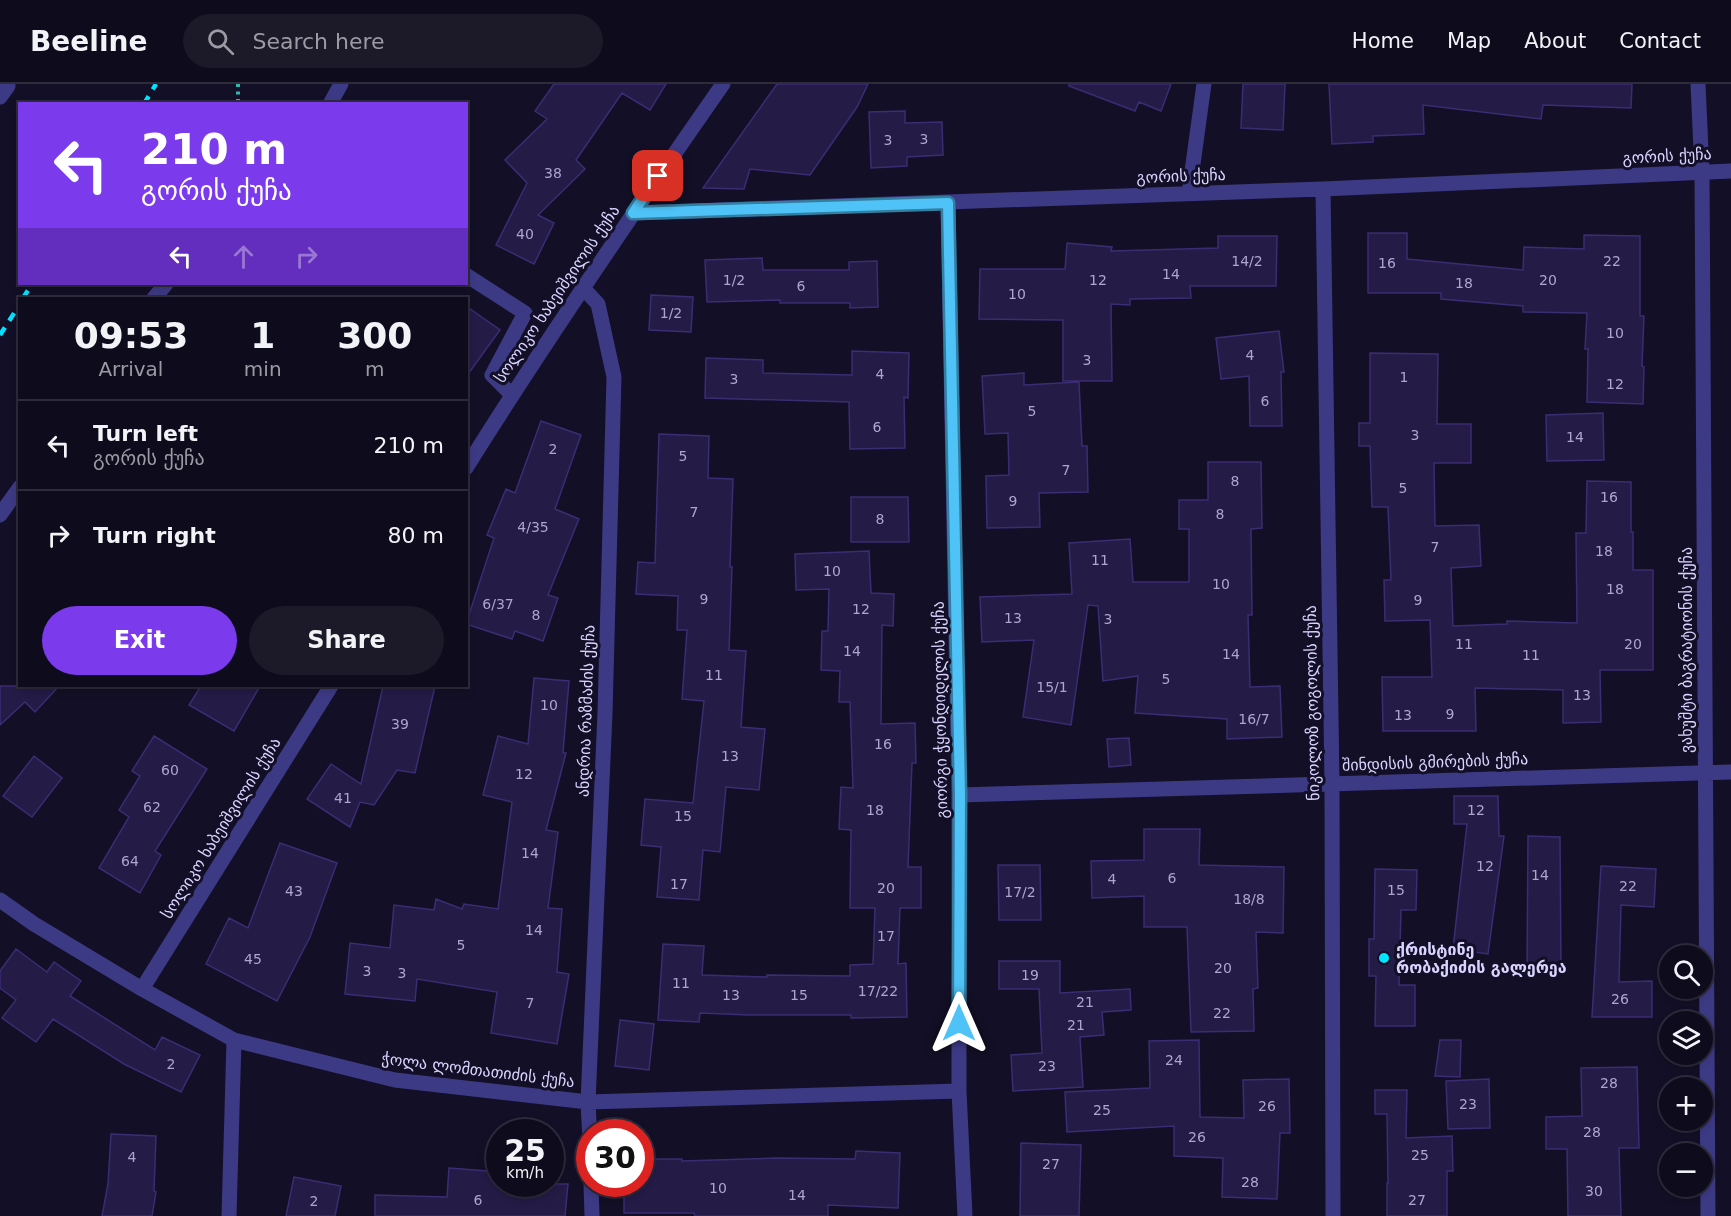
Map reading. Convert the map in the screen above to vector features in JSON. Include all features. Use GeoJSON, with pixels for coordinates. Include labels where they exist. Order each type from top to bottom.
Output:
{"type":"FeatureCollection","features":[{"type":"Feature","properties":{"kind":"street"},"geometry":{"type":"LineString","coordinates":[[0,97],[8,86],[6,84]]}},
{"type":"Feature","properties":{"kind":"street"},"geometry":{"type":"LineString","coordinates":[[331,102],[341,84]]}},
{"type":"Feature","properties":{"kind":"street","name":"სოლიკო ხაბეიშვილის ქუჩა"},"geometry":{"type":"LineString","coordinates":[[468,465],[633,213],[723,84]]}},
{"type":"Feature","properties":{"kind":"street"},"geometry":{"type":"LineString","coordinates":[[1190,193],[1204,84]]}},
{"type":"Feature","properties":{"kind":"street","name":"ვახუშტი ბაგრატიონის ქუჩა"},"geometry":{"type":"LineString","coordinates":[[1698,84],[1702,172],[1708,1216]]}},
{"type":"Feature","properties":{"kind":"street","name":"გორის ქუჩა"},"geometry":{"type":"LineString","coordinates":[[633,213],[1323,189],[1731,171]]}},
{"type":"Feature","properties":{"kind":"street","name":"ნიკოლოზ გოგოლის ქუჩა"},"geometry":{"type":"LineString","coordinates":[[1323,189],[1332,783],[1333,1216]]}},
{"type":"Feature","properties":{"kind":"street","name":"გიორგი ჭყონდიდელის ქუჩა"},"geometry":{"type":"LineString","coordinates":[[948,203],[960,795],[959,1091],[964,1216]]}},
{"type":"Feature","properties":{"kind":"street"},"geometry":{"type":"LineString","coordinates":[[468,276],[525,313],[492,375],[512,395]]}},
{"type":"Feature","properties":{"kind":"street"},"geometry":{"type":"LineString","coordinates":[[155,297],[165,285]]}},
{"type":"Feature","properties":{"kind":"street","name":"ანდრია რაზმაძის ქუჩა"},"geometry":{"type":"LineString","coordinates":[[584,288],[598,304],[614,376],[605,713],[589,1119]]}},
{"type":"Feature","properties":{"kind":"street"},"geometry":{"type":"LineString","coordinates":[[0,515],[18,490]]}},
{"type":"Feature","properties":{"kind":"street","name":"სოლიკო ხაბეიშვილის ქუჩა"},"geometry":{"type":"LineString","coordinates":[[142,989],[330,687]]}},
{"type":"Feature","properties":{"kind":"street","name":"შინდისის გმირების ქუჩა"},"geometry":{"type":"LineString","coordinates":[[960,795],[1731,772]]}},
{"type":"Feature","properties":{"kind":"street","name":"ჭოლა ლომთათიძის ქუჩა"},"geometry":{"type":"LineString","coordinates":[[0,900],[34,924],[142,989],[234,1040],[395,1080],[588,1102],[959,1091]]}},
{"type":"Feature","properties":{"kind":"street"},"geometry":{"type":"LineString","coordinates":[[229,1216],[234,1040]]}},
{"type":"Feature","properties":{"kind":"street"},"geometry":{"type":"LineString","coordinates":[[591,1197],[592,1216]]}},
{"type":"Feature","properties":{"kind":"path"},"geometry":{"type":"LineString","coordinates":[[238,84],[238,102]]}},
{"type":"Feature","properties":{"kind":"building"},"geometry":{"type":"Polygon","coordinates":[[[554,84],[666,84],[650,110],[622,93],[576,160],[585,169],[538,215],[554,223],[534,264],[496,245],[527,183],[505,160],[547,119],[535,111],[554,84]]]}},
{"type":"Feature","properties":{"kind":"building"},"geometry":{"type":"Polygon","coordinates":[[[777,84],[868,84],[857,107],[810,175],[750,169],[744,189],[703,188],[777,84]]]}},
{"type":"Feature","properties":{"kind":"building"},"geometry":{"type":"Polygon","coordinates":[[[1069,84],[1171,84],[1161,111],[1139,102],[1135,111],[1069,86],[1069,84]]]}},
{"type":"Feature","properties":{"kind":"building"},"geometry":{"type":"Polygon","coordinates":[[[1243,84],[1285,84],[1283,130],[1241,128],[1243,84]]]}},
{"type":"Feature","properties":{"kind":"building"},"geometry":{"type":"Polygon","coordinates":[[[1329,84],[1632,84],[1631,108],[1543,105],[1541,119],[1423,105],[1424,134],[1373,136],[1373,142],[1332,144],[1329,84]]]}},
{"type":"Feature","properties":{"kind":"building"},"geometry":{"type":"Polygon","coordinates":[[[905,111],[905,123],[942,122],[943,155],[907,157],[907,166],[871,168],[869,112],[905,111]]]}},
{"type":"Feature","properties":{"kind":"building"},"geometry":{"type":"Polygon","coordinates":[[[1368,233],[1407,233],[1407,259],[1523,270],[1524,247],[1584,249],[1584,235],[1640,236],[1640,316],[1644,316],[1643,404],[1587,402],[1588,349],[1585,349],[1587,313],[1523,312],[1523,306],[1441,299],[1441,293],[1368,293],[1368,233]]]}},
{"type":"Feature","properties":{"kind":"building"},"geometry":{"type":"Polygon","coordinates":[[[1218,236],[1277,236],[1276,286],[1190,286],[1191,298],[1130,299],[1130,305],[1111,304],[1112,381],[1063,381],[1063,320],[979,319],[980,269],[1065,269],[1067,243],[1112,247],[1111,251],[1218,248],[1218,236]]]}},
{"type":"Feature","properties":{"kind":"building"},"geometry":{"type":"Polygon","coordinates":[[[762,258],[763,270],[849,270],[849,262],[877,261],[878,307],[850,308],[850,303],[780,303],[780,300],[707,302],[705,260],[762,258]]]}},
{"type":"Feature","properties":{"kind":"building"},"geometry":{"type":"Polygon","coordinates":[[[651,295],[693,297],[691,332],[649,330],[651,295]]]}},
{"type":"Feature","properties":{"kind":"building"},"geometry":{"type":"Polygon","coordinates":[[[468,307],[500,330],[468,374],[468,307]]]}},
{"type":"Feature","properties":{"kind":"building"},"geometry":{"type":"Polygon","coordinates":[[[1279,331],[1284,372],[1281,372],[1282,426],[1250,426],[1249,376],[1221,379],[1216,338],[1279,331]]]}},
{"type":"Feature","properties":{"kind":"building"},"geometry":{"type":"Polygon","coordinates":[[[852,351],[909,353],[908,398],[904,397],[905,448],[850,449],[849,402],[705,398],[706,358],[763,360],[763,373],[852,375],[852,351]]]}},
{"type":"Feature","properties":{"kind":"building"},"geometry":{"type":"Polygon","coordinates":[[[1370,353],[1438,354],[1437,424],[1471,424],[1471,463],[1434,463],[1435,526],[1479,525],[1481,566],[1451,568],[1453,626],[1507,624],[1507,621],[1577,623],[1576,533],[1586,533],[1587,481],[1631,482],[1633,570],[1653,570],[1653,670],[1600,670],[1601,722],[1563,723],[1563,690],[1475,688],[1476,731],[1383,731],[1382,677],[1432,677],[1430,620],[1385,621],[1384,580],[1391,580],[1388,507],[1372,507],[1370,446],[1359,446],[1359,423],[1370,423],[1370,353]]]}},
{"type":"Feature","properties":{"kind":"building"},"geometry":{"type":"Polygon","coordinates":[[[1024,373],[1024,385],[1079,382],[1082,446],[1087,446],[1088,492],[1039,493],[1040,527],[987,528],[986,476],[1009,475],[1008,433],[985,434],[982,376],[1024,373]]]}},
{"type":"Feature","properties":{"kind":"building"},"geometry":{"type":"Polygon","coordinates":[[[1603,413],[1604,460],[1547,461],[1546,415],[1603,413]]]}},
{"type":"Feature","properties":{"kind":"building"},"geometry":{"type":"Polygon","coordinates":[[[541,421],[581,435],[555,509],[579,519],[548,595],[558,598],[543,641],[515,631],[512,639],[468,625],[468,618],[494,538],[487,535],[506,489],[515,493],[541,421]]]}},
{"type":"Feature","properties":{"kind":"building"},"geometry":{"type":"Polygon","coordinates":[[[659,434],[709,436],[708,478],[733,479],[729,650],[746,651],[741,727],[765,729],[759,790],[726,787],[720,852],[703,850],[699,900],[657,897],[661,847],[641,845],[645,799],[693,803],[704,701],[682,699],[687,630],[677,630],[678,596],[636,594],[638,562],[655,563],[659,434]]]}},
{"type":"Feature","properties":{"kind":"building"},"geometry":{"type":"Polygon","coordinates":[[[1208,462],[1261,462],[1262,528],[1251,529],[1252,615],[1248,615],[1250,687],[1280,686],[1282,737],[1227,739],[1227,719],[1135,713],[1138,676],[1103,681],[1098,606],[1088,605],[1071,725],[1023,717],[1034,640],[982,642],[980,597],[1072,594],[1069,543],[1130,539],[1133,582],[1189,582],[1189,529],[1179,529],[1179,500],[1208,500],[1208,462]]]}},
{"type":"Feature","properties":{"kind":"building"},"geometry":{"type":"Polygon","coordinates":[[[851,497],[908,497],[909,542],[851,542],[851,497]]]}},
{"type":"Feature","properties":{"kind":"building"},"geometry":{"type":"Polygon","coordinates":[[[869,551],[871,593],[894,594],[893,626],[882,625],[881,724],[915,723],[916,763],[912,763],[908,867],[921,867],[921,908],[900,908],[898,964],[906,963],[907,1017],[851,1018],[851,1015],[700,1013],[699,1022],[658,1020],[663,944],[704,946],[702,975],[850,976],[850,965],[873,964],[875,908],[850,908],[851,830],[839,829],[841,787],[853,788],[850,702],[839,702],[840,671],[821,670],[822,631],[828,631],[829,589],[796,590],[795,554],[869,551]]]}},
{"type":"Feature","properties":{"kind":"building"},"geometry":{"type":"Polygon","coordinates":[[[534,678],[569,681],[563,753],[566,753],[546,830],[558,832],[548,908],[562,909],[557,972],[569,974],[557,1044],[491,1033],[497,992],[417,979],[415,1001],[345,994],[350,943],[390,948],[394,905],[434,910],[436,899],[462,909],[464,904],[498,909],[512,802],[483,795],[498,736],[528,744],[534,678]]]}},
{"type":"Feature","properties":{"kind":"building"},"geometry":{"type":"Polygon","coordinates":[[[0,686],[58,687],[35,712],[25,702],[0,725],[0,686]]]}},
{"type":"Feature","properties":{"kind":"building"},"geometry":{"type":"Polygon","coordinates":[[[200,687],[259,687],[234,731],[189,705],[200,687]]]}},
{"type":"Feature","properties":{"kind":"building"},"geometry":{"type":"Polygon","coordinates":[[[383,687],[435,687],[415,773],[397,770],[374,805],[360,802],[350,827],[307,799],[331,764],[361,784],[383,687]]]}},
{"type":"Feature","properties":{"kind":"building"},"geometry":{"type":"Polygon","coordinates":[[[154,736],[207,769],[155,851],[161,855],[140,893],[99,868],[129,817],[119,810],[140,776],[132,771],[154,736]]]}},
{"type":"Feature","properties":{"kind":"building"},"geometry":{"type":"Polygon","coordinates":[[[1129,738],[1131,765],[1109,767],[1107,739],[1129,738]]]}},
{"type":"Feature","properties":{"kind":"building"},"geometry":{"type":"Polygon","coordinates":[[[34,756],[62,778],[32,817],[3,796],[34,756]]]}},
{"type":"Feature","properties":{"kind":"building"},"geometry":{"type":"Polygon","coordinates":[[[1454,796],[1498,796],[1499,836],[1504,836],[1488,954],[1453,949],[1467,824],[1454,824],[1454,796]]]}},
{"type":"Feature","properties":{"kind":"building"},"geometry":{"type":"Polygon","coordinates":[[[1144,829],[1200,829],[1199,865],[1284,867],[1283,933],[1256,932],[1258,988],[1253,989],[1254,1031],[1191,1032],[1187,927],[1144,927],[1144,896],[1092,898],[1091,861],[1144,860],[1144,829]]]}},
{"type":"Feature","properties":{"kind":"building"},"geometry":{"type":"Polygon","coordinates":[[[1528,836],[1560,837],[1561,972],[1527,972],[1528,836]]]}},
{"type":"Feature","properties":{"kind":"building"},"geometry":{"type":"Polygon","coordinates":[[[280,843],[337,863],[310,937],[277,1001],[206,964],[229,918],[248,928],[280,843]]]}},
{"type":"Feature","properties":{"kind":"building"},"geometry":{"type":"Polygon","coordinates":[[[998,865],[1040,865],[1041,920],[999,920],[998,865]]]}},
{"type":"Feature","properties":{"kind":"building"},"geometry":{"type":"Polygon","coordinates":[[[1601,866],[1656,869],[1654,907],[1621,905],[1619,982],[1652,981],[1652,1017],[1592,1017],[1601,866]]]}},
{"type":"Feature","properties":{"kind":"building"},"geometry":{"type":"Polygon","coordinates":[[[1375,869],[1417,870],[1416,910],[1401,910],[1399,985],[1415,985],[1415,1026],[1375,1026],[1376,976],[1369,976],[1369,939],[1374,939],[1375,869]]]}},
{"type":"Feature","properties":{"kind":"building"},"geometry":{"type":"Polygon","coordinates":[[[16,949],[47,972],[54,962],[81,981],[70,996],[155,1050],[162,1037],[200,1055],[181,1092],[124,1064],[53,1019],[36,1042],[2,1018],[16,1000],[0,988],[0,971],[16,949]]]}},
{"type":"Feature","properties":{"kind":"building"},"geometry":{"type":"Polygon","coordinates":[[[999,961],[1060,961],[1060,993],[1130,989],[1131,1010],[1102,1012],[1104,1035],[1080,1037],[1083,1087],[1013,1091],[1011,1055],[1042,1053],[1039,989],[999,989],[999,961]]]}},
{"type":"Feature","properties":{"kind":"building"},"geometry":{"type":"Polygon","coordinates":[[[620,1020],[654,1024],[649,1070],[615,1066],[620,1020]]]}},
{"type":"Feature","properties":{"kind":"building"},"geometry":{"type":"Polygon","coordinates":[[[1199,1040],[1200,1117],[1244,1118],[1243,1080],[1289,1079],[1290,1133],[1280,1133],[1277,1199],[1222,1197],[1223,1158],[1174,1156],[1174,1126],[1067,1132],[1065,1092],[1150,1088],[1149,1041],[1199,1040]]]}},
{"type":"Feature","properties":{"kind":"building"},"geometry":{"type":"Polygon","coordinates":[[[1440,1040],[1461,1040],[1460,1077],[1435,1076],[1440,1040]]]}},
{"type":"Feature","properties":{"kind":"building"},"geometry":{"type":"Polygon","coordinates":[[[1637,1067],[1639,1148],[1619,1148],[1621,1216],[1568,1216],[1567,1149],[1546,1149],[1546,1117],[1582,1116],[1581,1068],[1637,1067]]]}},
{"type":"Feature","properties":{"kind":"building"},"geometry":{"type":"Polygon","coordinates":[[[1489,1079],[1490,1128],[1448,1129],[1446,1081],[1489,1079]]]}},
{"type":"Feature","properties":{"kind":"building"},"geometry":{"type":"Polygon","coordinates":[[[1375,1090],[1407,1090],[1406,1138],[1452,1136],[1453,1171],[1447,1171],[1447,1216],[1387,1216],[1387,1114],[1375,1114],[1375,1090]]]}},
{"type":"Feature","properties":{"kind":"building"},"geometry":{"type":"Polygon","coordinates":[[[111,1134],[156,1136],[154,1191],[156,1192],[152,1216],[102,1216],[108,1184],[111,1134]]]}},
{"type":"Feature","properties":{"kind":"building"},"geometry":{"type":"Polygon","coordinates":[[[1021,1143],[1081,1145],[1079,1216],[1020,1216],[1021,1143]]]}},
{"type":"Feature","properties":{"kind":"building"},"geometry":{"type":"Polygon","coordinates":[[[856,1151],[900,1153],[898,1208],[828,1205],[828,1216],[695,1216],[694,1213],[624,1213],[624,1197],[654,1197],[654,1159],[682,1159],[682,1161],[777,1158],[855,1159],[856,1151]]]}},
{"type":"Feature","properties":{"kind":"building"},"geometry":{"type":"Polygon","coordinates":[[[449,1168],[486,1171],[486,1197],[564,1197],[564,1184],[568,1184],[565,1216],[375,1216],[375,1195],[447,1197],[449,1168]]]}},
{"type":"Feature","properties":{"kind":"building"},"geometry":{"type":"Polygon","coordinates":[[[294,1177],[341,1186],[335,1216],[286,1216],[294,1177]]]}},
{"type":"Feature","properties":{"kind":"railway"},"geometry":{"type":"LineString","coordinates":[[145,102],[156,84]]}},
{"type":"Feature","properties":{"kind":"railway"},"geometry":{"type":"LineString","coordinates":[[24,297],[31,285]]}},
{"type":"Feature","properties":{"kind":"railway"},"geometry":{"type":"LineString","coordinates":[[0,335],[18,307]]}},
{"type":"Feature","properties":{"kind":"place","name":"ქრისტინე რობაქიძის გალერეა"},"geometry":{"type":"Point","coordinates":[1384,958]}},
{"type":"Feature","properties":{"kind":"route"},"geometry":{"type":"LineString","coordinates":[[658,176],[633,213],[948,203],[960,795],[959,1023]]}}]}
